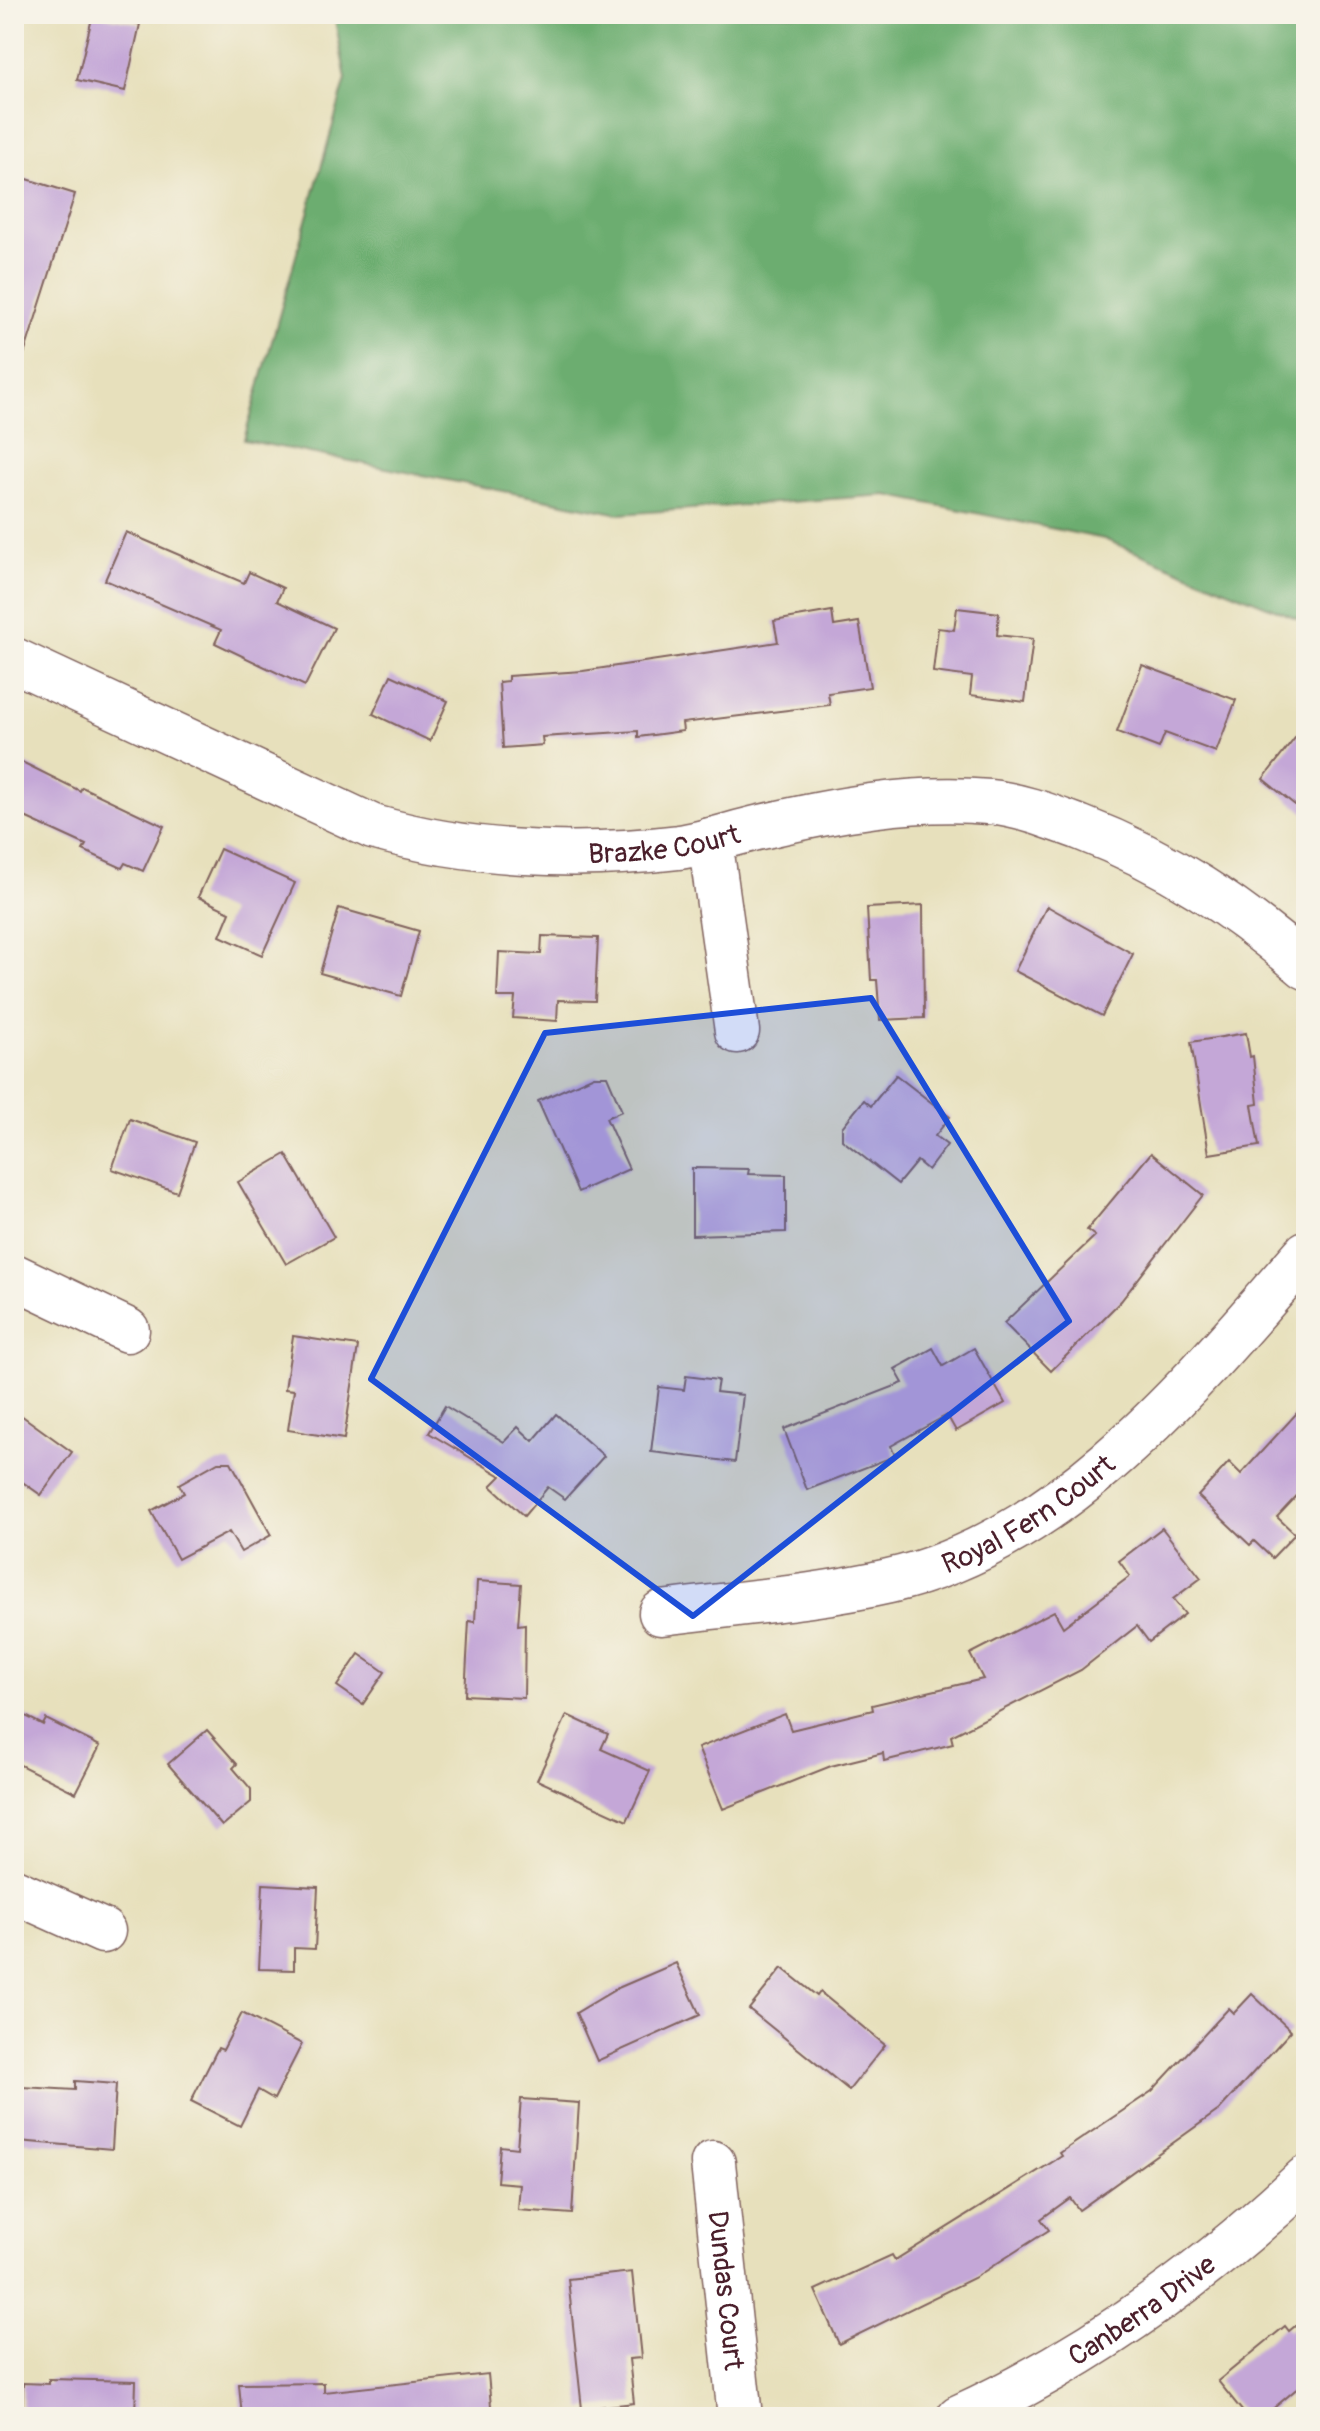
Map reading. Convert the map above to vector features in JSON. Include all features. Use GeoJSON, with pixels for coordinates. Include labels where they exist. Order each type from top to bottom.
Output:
{"type":"FeatureCollection","features":[{"type":"Feature","properties":{"kind":"street","name":"Brazke Court"},"geometry":{"type":"LineString","coordinates":[[14,660],[373,827],[412,838],[472,848],[589,852],[680,847],[830,812],[952,800],[1032,810],[1148,856],[1202,886],[1306,967]]}},
{"type":"Feature","properties":{"kind":"street"},"geometry":{"type":"LineString","coordinates":[[710,840],[737,1031]]}},
{"type":"Feature","properties":{"kind":"street","name":"Royal Fern Court"},"geometry":{"type":"LineString","coordinates":[[661,1613],[891,1581],[948,1561],[999,1537],[1102,1467],[1150,1424],[1306,1253]]}},
{"type":"Feature","properties":{"kind":"street"},"geometry":{"type":"LineString","coordinates":[[14,1276],[127,1330]]}},
{"type":"Feature","properties":{"kind":"street"},"geometry":{"type":"LineString","coordinates":[[14,1891],[103,1931]]}},
{"type":"Feature","properties":{"kind":"street","name":"Dundas Court"},"geometry":{"type":"LineString","coordinates":[[713,2163],[740,2417]]}},
{"type":"Feature","properties":{"kind":"street","name":"Canberra Drive"},"geometry":{"type":"LineString","coordinates":[[959,2417],[1053,2370],[1126,2326],[1306,2178]]}},
{"type":"Feature","properties":{"kind":"highlighted area"},"geometry":{"type":"Polygon","coordinates":[[[871,998],[1069,1321],[693,1616],[371,1379],[545,1033],[871,998]]]}},
{"type":"Feature","properties":{"kind":"green space"},"geometry":{"type":"Polygon","coordinates":[[[334,14],[1306,14],[1306,622],[1104,539],[887,495],[620,514],[244,440],[346,79],[334,14]]]}},
{"type":"Feature","properties":{"kind":"building"},"geometry":{"type":"Polygon","coordinates":[[[93,14],[140,24],[125,91],[77,80],[93,14]]]}},
{"type":"Feature","properties":{"kind":"building"},"geometry":{"type":"Polygon","coordinates":[[[24,178],[75,194],[21,364],[14,363],[14,209],[24,178]]]}},
{"type":"Feature","properties":{"kind":"building"},"geometry":{"type":"Polygon","coordinates":[[[126,532],[244,583],[249,572],[283,588],[277,601],[334,628],[305,686],[215,643],[221,630],[105,580],[126,532]]]}},
{"type":"Feature","properties":{"kind":"building"},"geometry":{"type":"Polygon","coordinates":[[[957,608],[999,613],[997,635],[1033,639],[1025,702],[970,695],[972,677],[933,672],[938,628],[954,630],[957,608]]]}},
{"type":"Feature","properties":{"kind":"building"},"geometry":{"type":"Polygon","coordinates":[[[832,611],[834,626],[859,622],[870,687],[828,693],[830,705],[682,723],[683,731],[638,737],[638,731],[542,737],[543,745],[503,748],[499,682],[508,681],[508,676],[583,671],[778,642],[774,621],[832,611]]]}},
{"type":"Feature","properties":{"kind":"building"},"geometry":{"type":"Polygon","coordinates":[[[1142,665],[1236,700],[1216,752],[1165,733],[1159,748],[1117,732],[1142,665]]]}},
{"type":"Feature","properties":{"kind":"building"},"geometry":{"type":"Polygon","coordinates":[[[391,675],[448,701],[430,741],[373,714],[391,675]]]}},
{"type":"Feature","properties":{"kind":"building"},"geometry":{"type":"Polygon","coordinates":[[[1306,724],[1306,814],[1263,779],[1306,724]]]}},
{"type":"Feature","properties":{"kind":"building"},"geometry":{"type":"Polygon","coordinates":[[[14,758],[80,791],[82,787],[164,826],[143,871],[125,863],[122,868],[83,850],[86,845],[14,812],[14,758]]]}},
{"type":"Feature","properties":{"kind":"building"},"geometry":{"type":"Polygon","coordinates":[[[220,849],[295,883],[262,955],[220,936],[230,912],[198,897],[220,849]]]}},
{"type":"Feature","properties":{"kind":"building"},"geometry":{"type":"Polygon","coordinates":[[[923,905],[924,1018],[880,1020],[877,980],[871,980],[867,908],[923,905]]]}},
{"type":"Feature","properties":{"kind":"building"},"geometry":{"type":"Polygon","coordinates":[[[1047,906],[1133,954],[1102,1016],[1015,971],[1047,906]]]}},
{"type":"Feature","properties":{"kind":"building"},"geometry":{"type":"Polygon","coordinates":[[[339,908],[419,931],[401,996],[320,973],[339,908]]]}},
{"type":"Feature","properties":{"kind":"building"},"geometry":{"type":"Polygon","coordinates":[[[542,936],[598,938],[595,1001],[558,1000],[557,1021],[513,1018],[515,997],[497,997],[499,952],[541,954],[542,936]]]}},
{"type":"Feature","properties":{"kind":"building"},"geometry":{"type":"Polygon","coordinates":[[[1246,1033],[1250,1057],[1253,1056],[1258,1104],[1252,1105],[1259,1146],[1209,1154],[1191,1042],[1246,1033]]]}},
{"type":"Feature","properties":{"kind":"building"},"geometry":{"type":"Polygon","coordinates":[[[896,1075],[950,1117],[935,1136],[947,1145],[928,1170],[917,1161],[898,1184],[842,1140],[842,1127],[864,1100],[871,1106],[896,1075]]]}},
{"type":"Feature","properties":{"kind":"building"},"geometry":{"type":"Polygon","coordinates":[[[594,1076],[607,1076],[622,1111],[606,1118],[629,1169],[578,1192],[538,1101],[594,1076]]]}},
{"type":"Feature","properties":{"kind":"building"},"geometry":{"type":"Polygon","coordinates":[[[130,1119],[195,1142],[177,1192],[112,1169],[130,1119]]]}},
{"type":"Feature","properties":{"kind":"building"},"geometry":{"type":"Polygon","coordinates":[[[1151,1153],[1203,1195],[1121,1301],[1051,1371],[1004,1323],[1095,1236],[1087,1230],[1151,1153]]]}},
{"type":"Feature","properties":{"kind":"building"},"geometry":{"type":"Polygon","coordinates":[[[286,1154],[334,1237],[286,1264],[238,1182],[286,1154]]]}},
{"type":"Feature","properties":{"kind":"building"},"geometry":{"type":"Polygon","coordinates":[[[692,1168],[749,1169],[748,1174],[786,1175],[786,1232],[692,1235],[692,1168]]]}},
{"type":"Feature","properties":{"kind":"building"},"geometry":{"type":"Polygon","coordinates":[[[293,1336],[358,1346],[344,1439],[288,1430],[294,1390],[285,1389],[293,1336]]]}},
{"type":"Feature","properties":{"kind":"building"},"geometry":{"type":"Polygon","coordinates":[[[933,1348],[943,1366],[974,1348],[1005,1403],[956,1431],[947,1415],[891,1446],[895,1456],[807,1490],[784,1429],[903,1383],[895,1369],[933,1348]]]}},
{"type":"Feature","properties":{"kind":"building"},"geometry":{"type":"Polygon","coordinates":[[[686,1376],[718,1380],[716,1392],[743,1395],[735,1462],[651,1452],[659,1387],[684,1390],[686,1376]]]}},
{"type":"Feature","properties":{"kind":"building"},"geometry":{"type":"Polygon","coordinates":[[[1306,1403],[1306,1486],[1277,1517],[1295,1534],[1272,1558],[1254,1541],[1250,1545],[1198,1496],[1229,1462],[1241,1474],[1306,1403]]]}},
{"type":"Feature","properties":{"kind":"building"},"geometry":{"type":"Polygon","coordinates":[[[445,1406],[504,1442],[518,1427],[533,1441],[556,1414],[604,1456],[565,1499],[548,1487],[524,1516],[491,1486],[501,1476],[429,1433],[445,1406]]]}},
{"type":"Feature","properties":{"kind":"building"},"geometry":{"type":"Polygon","coordinates":[[[14,1410],[72,1452],[41,1495],[14,1476],[14,1410]]]}},
{"type":"Feature","properties":{"kind":"building"},"geometry":{"type":"Polygon","coordinates":[[[218,1462],[231,1462],[271,1535],[241,1552],[229,1532],[178,1559],[151,1511],[184,1493],[179,1484],[218,1462]]]}},
{"type":"Feature","properties":{"kind":"building"},"geometry":{"type":"Polygon","coordinates":[[[1162,1528],[1201,1578],[1173,1599],[1185,1614],[1149,1642],[1137,1626],[1081,1670],[951,1736],[953,1744],[884,1761],[883,1753],[831,1766],[723,1809],[698,1748],[785,1714],[791,1730],[873,1710],[872,1705],[983,1679],[970,1654],[1054,1611],[1063,1627],[1130,1576],[1119,1561],[1162,1528]]]}},
{"type":"Feature","properties":{"kind":"building"},"geometry":{"type":"Polygon","coordinates":[[[477,1581],[521,1584],[518,1625],[525,1624],[524,1698],[465,1695],[469,1621],[475,1622],[477,1581]]]}},
{"type":"Feature","properties":{"kind":"building"},"geometry":{"type":"Polygon","coordinates":[[[359,1654],[385,1672],[363,1704],[337,1686],[359,1654]]]}},
{"type":"Feature","properties":{"kind":"building"},"geometry":{"type":"Polygon","coordinates":[[[14,1710],[43,1725],[46,1719],[100,1746],[76,1793],[14,1762],[14,1710]]]}},
{"type":"Feature","properties":{"kind":"building"},"geometry":{"type":"Polygon","coordinates":[[[567,1715],[608,1734],[601,1749],[650,1771],[627,1821],[537,1780],[567,1715]]]}},
{"type":"Feature","properties":{"kind":"building"},"geometry":{"type":"Polygon","coordinates":[[[207,1730],[237,1764],[233,1768],[251,1789],[251,1802],[222,1826],[168,1764],[207,1730]]]}},
{"type":"Feature","properties":{"kind":"building"},"geometry":{"type":"Polygon","coordinates":[[[263,1884],[318,1887],[315,1949],[294,1948],[294,1970],[259,1969],[263,1884]]]}},
{"type":"Feature","properties":{"kind":"building"},"geometry":{"type":"Polygon","coordinates":[[[676,1963],[700,2015],[597,2061],[576,2013],[618,1988],[676,1963]]]}},
{"type":"Feature","properties":{"kind":"building"},"geometry":{"type":"Polygon","coordinates":[[[782,1968],[817,1996],[820,1992],[885,2045],[849,2090],[749,2009],[782,1968]]]}},
{"type":"Feature","properties":{"kind":"building"},"geometry":{"type":"Polygon","coordinates":[[[1252,1994],[1291,2031],[1219,2110],[1079,2210],[1070,2198],[1041,2219],[1049,2230],[974,2278],[839,2344],[815,2290],[892,2255],[895,2260],[1062,2156],[1060,2153],[1152,2091],[1229,2008],[1234,2013],[1252,1994]]]}},
{"type":"Feature","properties":{"kind":"building"},"geometry":{"type":"Polygon","coordinates":[[[242,2013],[302,2044],[274,2099],[258,2090],[240,2126],[191,2101],[218,2048],[223,2050],[242,2013]]]}},
{"type":"Feature","properties":{"kind":"building"},"geometry":{"type":"Polygon","coordinates":[[[75,2081],[116,2084],[112,2149],[18,2141],[22,2087],[75,2090],[75,2081]]]}},
{"type":"Feature","properties":{"kind":"building"},"geometry":{"type":"Polygon","coordinates":[[[521,2099],[579,2103],[572,2214],[518,2210],[520,2184],[497,2182],[500,2146],[517,2148],[521,2099]]]}},
{"type":"Feature","properties":{"kind":"building"},"geometry":{"type":"Polygon","coordinates":[[[632,2272],[641,2358],[629,2359],[634,2403],[582,2409],[568,2279],[632,2272]]]}},
{"type":"Feature","properties":{"kind":"building"},"geometry":{"type":"Polygon","coordinates":[[[1306,2317],[1306,2381],[1263,2417],[1247,2417],[1218,2381],[1285,2326],[1289,2331],[1306,2317]]]}},
{"type":"Feature","properties":{"kind":"building"},"geometry":{"type":"Polygon","coordinates":[[[488,2374],[492,2417],[242,2417],[239,2384],[324,2383],[324,2392],[488,2374]]]}},
{"type":"Feature","properties":{"kind":"building"},"geometry":{"type":"Polygon","coordinates":[[[49,2379],[136,2381],[135,2417],[22,2417],[23,2383],[49,2384],[49,2379]]]}}]}
